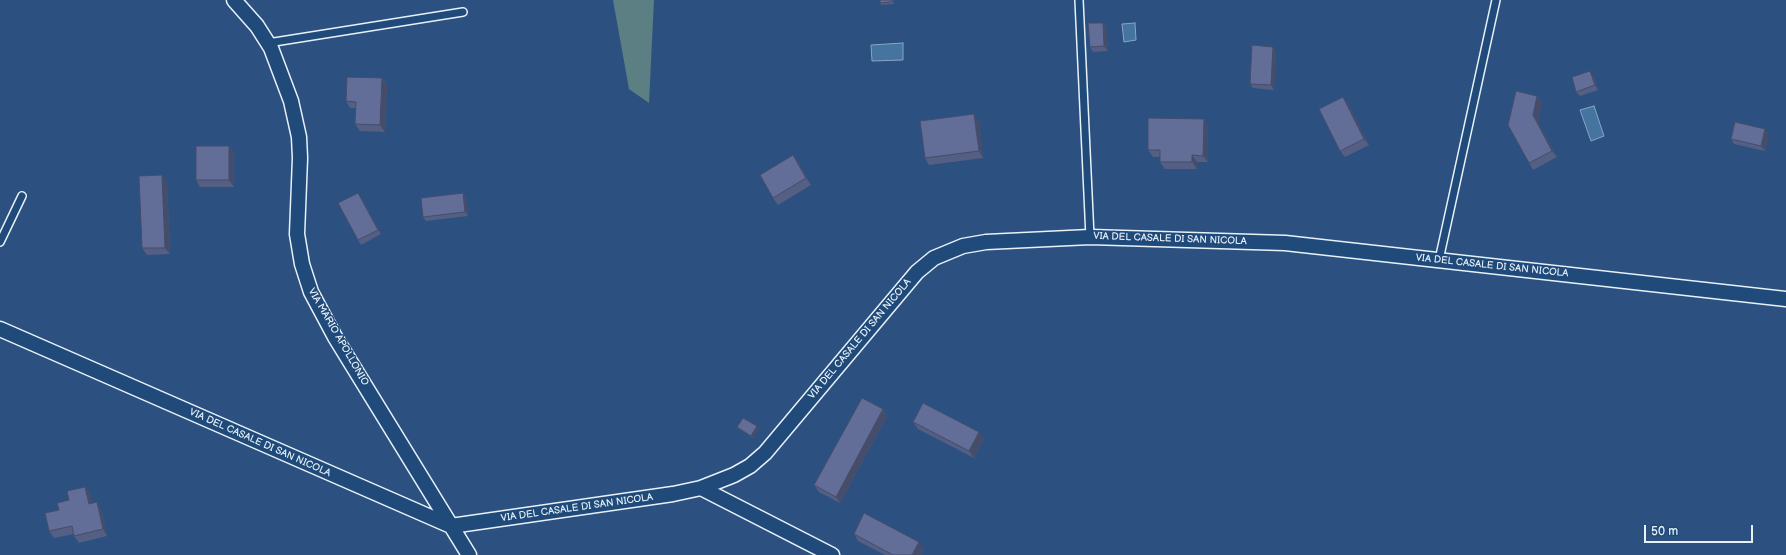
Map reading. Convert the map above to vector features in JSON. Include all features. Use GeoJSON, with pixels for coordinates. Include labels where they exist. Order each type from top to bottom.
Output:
{"type":"FeatureCollection","features":[{"type":"Feature","properties":{"kind":"street","name":"VIA MARIO APOLLONIO"},"geometry":{"type":"LineString","coordinates":[[234,0],[268,43],[286,85],[299,137],[300,158],[297,234],[302,264],[308,286],[336,337],[469,555]]}},
{"type":"Feature","properties":{"kind":"street","name":"VIA DEL CASALE DI SAN NICOLA"},"geometry":{"type":"LineString","coordinates":[[0,329],[451,526],[666,496],[700,488],[734,475],[750,466],[765,453],[910,278],[934,258],[953,249],[986,242],[1090,237],[1285,243],[1786,299]]}},
{"type":"Feature","properties":{"kind":"street"},"geometry":{"type":"LineString","coordinates":[[700,488],[832,555]]}},
{"type":"Feature","properties":{"kind":"lane"},"geometry":{"type":"LineString","coordinates":[[1079,0],[1090,237]]}},
{"type":"Feature","properties":{"kind":"lane"},"geometry":{"type":"LineString","coordinates":[[1439,260],[1496,0]]}},
{"type":"Feature","properties":{"kind":"lane"},"geometry":{"type":"LineString","coordinates":[[268,43],[463,12]]}},
{"type":"Feature","properties":{"kind":"lane"},"geometry":{"type":"LineString","coordinates":[[0,242],[22,196]]}},
{"type":"Feature","properties":{"kind":"green space"},"geometry":{"type":"Polygon","coordinates":[[[613,0],[654,0],[649,103],[629,89],[613,0]]]}},
{"type":"Feature","properties":{"kind":"water"},"geometry":{"type":"Polygon","coordinates":[[[1135,23],[1136,40],[1124,42],[1122,24],[1135,23]]]}},
{"type":"Feature","properties":{"kind":"water"},"geometry":{"type":"Polygon","coordinates":[[[903,43],[903,60],[872,61],[871,45],[903,43]]]}},
{"type":"Feature","properties":{"kind":"water"},"geometry":{"type":"Polygon","coordinates":[[[1594,106],[1604,136],[1591,141],[1580,110],[1594,106]]]}},
{"type":"Feature","properties":{"kind":"building"},"geometry":{"type":"Polygon","coordinates":[[[880,0],[892,0],[892,2],[880,3],[880,0]]]}},
{"type":"Feature","properties":{"kind":"building"},"geometry":{"type":"Polygon","coordinates":[[[1088,23],[1103,23],[1104,46],[1090,47],[1088,23]]]}},
{"type":"Feature","properties":{"kind":"building"},"geometry":{"type":"Polygon","coordinates":[[[1252,45],[1273,47],[1271,85],[1250,84],[1252,45]]]}},
{"type":"Feature","properties":{"kind":"building"},"geometry":{"type":"Polygon","coordinates":[[[1590,71],[1595,85],[1576,92],[1572,77],[1590,71]]]}},
{"type":"Feature","properties":{"kind":"building"},"geometry":{"type":"Polygon","coordinates":[[[347,77],[382,78],[380,125],[355,124],[356,102],[346,101],[347,77]]]}},
{"type":"Feature","properties":{"kind":"building"},"geometry":{"type":"Polygon","coordinates":[[[1516,91],[1537,96],[1533,115],[1552,151],[1529,163],[1508,125],[1516,91]]]}},
{"type":"Feature","properties":{"kind":"building"},"geometry":{"type":"Polygon","coordinates":[[[1343,97],[1364,139],[1340,151],[1319,109],[1343,97]]]}},
{"type":"Feature","properties":{"kind":"building"},"geometry":{"type":"Polygon","coordinates":[[[974,114],[979,151],[925,158],[920,121],[974,114]]]}},
{"type":"Feature","properties":{"kind":"building"},"geometry":{"type":"Polygon","coordinates":[[[1148,118],[1204,119],[1203,156],[1192,155],[1192,162],[1160,162],[1160,150],[1148,150],[1148,118]]]}},
{"type":"Feature","properties":{"kind":"building"},"geometry":{"type":"Polygon","coordinates":[[[1735,122],[1765,129],[1761,146],[1731,139],[1735,122]]]}},
{"type":"Feature","properties":{"kind":"building"},"geometry":{"type":"Polygon","coordinates":[[[196,146],[229,146],[229,180],[196,180],[196,146]]]}},
{"type":"Feature","properties":{"kind":"building"},"geometry":{"type":"Polygon","coordinates":[[[793,155],[806,178],[773,198],[760,175],[793,155]]]}},
{"type":"Feature","properties":{"kind":"building"},"geometry":{"type":"Polygon","coordinates":[[[162,175],[165,248],[142,248],[139,176],[162,175]]]}},
{"type":"Feature","properties":{"kind":"building"},"geometry":{"type":"Polygon","coordinates":[[[358,193],[378,230],[358,240],[338,203],[358,193]]]}},
{"type":"Feature","properties":{"kind":"building"},"geometry":{"type":"Polygon","coordinates":[[[463,193],[465,212],[423,217],[421,198],[463,193]]]}},
{"type":"Feature","properties":{"kind":"building"},"geometry":{"type":"Polygon","coordinates":[[[862,398],[883,409],[836,497],[814,485],[862,398]]]}},
{"type":"Feature","properties":{"kind":"building"},"geometry":{"type":"Polygon","coordinates":[[[923,403],[979,432],[969,451],[913,422],[923,403]]]}},
{"type":"Feature","properties":{"kind":"building"},"geometry":{"type":"Polygon","coordinates":[[[743,418],[757,426],[751,436],[737,427],[743,418]]]}},
{"type":"Feature","properties":{"kind":"building"},"geometry":{"type":"Polygon","coordinates":[[[85,487],[89,504],[97,502],[103,529],[74,536],[72,526],[49,531],[45,513],[59,510],[57,503],[69,500],[67,491],[85,487]]]}},
{"type":"Feature","properties":{"kind":"building"},"geometry":{"type":"Polygon","coordinates":[[[864,513],[919,542],[912,555],[893,555],[854,534],[864,513]]]}}]}
